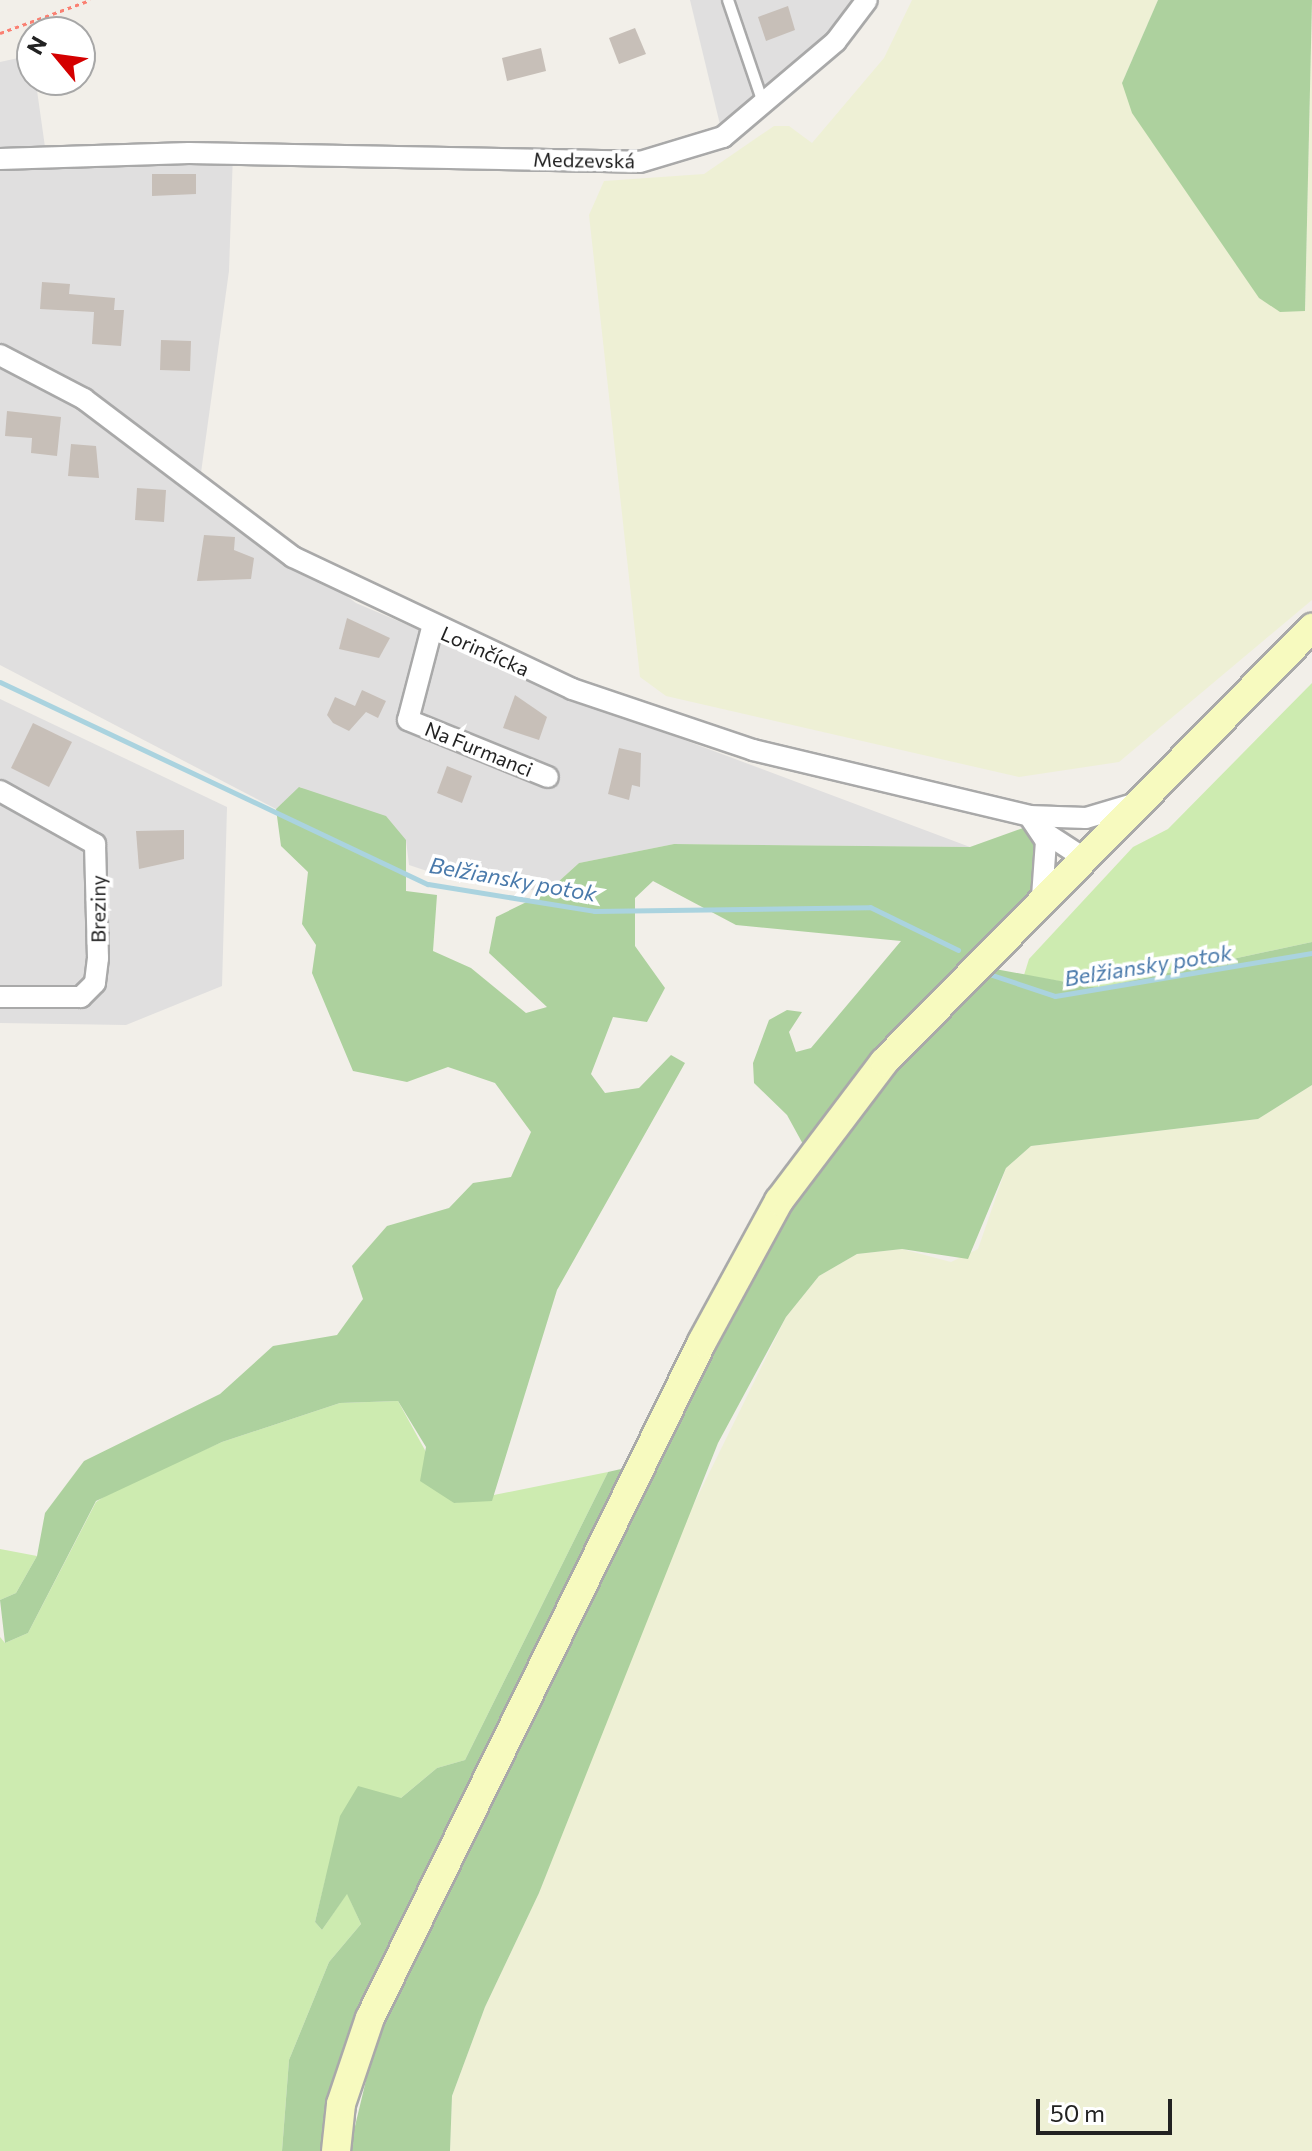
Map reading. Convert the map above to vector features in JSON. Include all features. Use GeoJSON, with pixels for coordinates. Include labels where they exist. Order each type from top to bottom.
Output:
{"type":"FeatureCollection","features":[{"type":"Feature","properties":{"kind":"main road"},"geometry":{"type":"LineString","coordinates":[[336,2151],[341,2104],[370,2018],[748,1255],[848,1104],[1042,897],[1312,628]]}},
{"type":"Feature","properties":{"kind":"street","name":"Medzevská"},"geometry":{"type":"LineString","coordinates":[[0,159],[385,156],[640,162],[723,137],[836,41],[867,0]]}},
{"type":"Feature","properties":{"kind":"street","name":"Lorinčícka"},"geometry":{"type":"LineString","coordinates":[[0,355],[84,399],[293,557],[432,628],[701,735],[1029,816],[1065,819],[1134,804]]}},
{"type":"Feature","properties":{"kind":"street","name":"Na Furmanci"},"geometry":{"type":"LineString","coordinates":[[432,628],[408,720],[548,777]]}},
{"type":"Feature","properties":{"kind":"street","name":"Breziny"},"geometry":{"type":"LineString","coordinates":[[0,791],[87,835],[98,856],[98,971],[91,990],[81,997],[0,997]]}},
{"type":"Feature","properties":{"kind":"street"},"geometry":{"type":"LineString","coordinates":[[1029,816],[1044,832],[1087,851]]}},
{"type":"Feature","properties":{"kind":"street"},"geometry":{"type":"LineString","coordinates":[[1065,819],[1087,851]]}},
{"type":"Feature","properties":{"kind":"street"},"geometry":{"type":"LineString","coordinates":[[1042,897],[1044,832]]}},
{"type":"Feature","properties":{"kind":"lane"},"geometry":{"type":"LineString","coordinates":[[728,0],[763,103]]}},
{"type":"Feature","properties":{"kind":"path"},"geometry":{"type":"LineString","coordinates":[[0,33],[90,0]]}},
{"type":"Feature","properties":{"kind":"shaded area"},"geometry":{"type":"Polygon","coordinates":[[[690,0],[867,0],[723,137],[690,0]]]}},
{"type":"Feature","properties":{"kind":"shaded area"},"geometry":{"type":"Polygon","coordinates":[[[16,58],[16,96],[38,96],[46,154],[233,153],[229,271],[199,487],[356,603],[623,717],[970,847],[674,844],[579,863],[547,892],[457,881],[409,865],[406,840],[300,787],[276,809],[0,665],[0,62],[16,58]]]}},
{"type":"Feature","properties":{"kind":"shaded area"},"geometry":{"type":"Polygon","coordinates":[[[0,699],[227,807],[222,986],[126,1025],[0,1023],[0,699]]]}},
{"type":"Feature","properties":{"kind":"green space"},"geometry":{"type":"Polygon","coordinates":[[[912,0],[1158,0],[1122,83],[1305,311],[1312,0],[1312,600],[1119,762],[1019,777],[666,696],[640,677],[589,215],[604,181],[704,174],[774,126],[789,126],[812,143],[884,58],[912,0]]]}},
{"type":"Feature","properties":{"kind":"green space"},"geometry":{"type":"Polygon","coordinates":[[[1158,0],[1312,0],[1305,311],[1280,312],[1259,298],[1132,113],[1122,83],[1158,0]]]}},
{"type":"Feature","properties":{"kind":"green space"},"geometry":{"type":"Polygon","coordinates":[[[1312,683],[1312,942],[1098,988],[1024,975],[1029,959],[1133,847],[1168,829],[1312,683]]]}},
{"type":"Feature","properties":{"kind":"green space"},"geometry":{"type":"Polygon","coordinates":[[[299,787],[386,816],[406,840],[406,891],[437,895],[433,951],[471,968],[526,1013],[547,1007],[489,953],[496,917],[547,892],[579,863],[674,844],[970,847],[1023,828],[1038,839],[1035,892],[804,1146],[787,1115],[754,1083],[753,1063],[769,1020],[787,1010],[802,1012],[789,1032],[796,1052],[811,1048],[901,941],[736,925],[653,881],[635,898],[635,946],[665,988],[647,1022],[613,1017],[591,1074],[605,1093],[639,1088],[671,1055],[685,1063],[557,1290],[492,1501],[454,1503],[420,1481],[426,1447],[398,1401],[340,1403],[222,1442],[96,1501],[28,1633],[5,1643],[0,1600],[16,1593],[37,1556],[45,1513],[84,1461],[220,1394],[273,1346],[337,1335],[363,1299],[352,1266],[387,1226],[449,1208],[473,1183],[511,1177],[531,1132],[495,1083],[448,1067],[407,1082],[353,1071],[312,973],[316,945],[302,924],[308,872],[281,846],[276,809],[299,787]]]}},
{"type":"Feature","properties":{"kind":"green space"},"geometry":{"type":"Polygon","coordinates":[[[1312,942],[1312,1085],[1258,1119],[1031,1146],[1006,1168],[968,1259],[902,1249],[857,1254],[819,1276],[786,1317],[718,1443],[539,1893],[485,2007],[452,2096],[450,2151],[349,2151],[375,2043],[656,1460],[757,1260],[852,1118],[945,1012],[995,969],[1098,988],[1312,942]]]}},
{"type":"Feature","properties":{"kind":"green space"},"geometry":{"type":"Polygon","coordinates":[[[1312,1085],[1312,2151],[450,2151],[452,2096],[485,2007],[539,1893],[682,1528],[786,1317],[819,1276],[857,1254],[902,1249],[951,1262],[978,1249],[1006,1168],[1031,1146],[1258,1119],[1312,1085]]]}},
{"type":"Feature","properties":{"kind":"green space"},"geometry":{"type":"Polygon","coordinates":[[[398,1401],[454,1503],[608,1472],[465,1760],[437,1768],[401,1798],[326,1877],[315,1922],[322,1930],[347,1893],[361,1924],[329,1962],[289,2060],[282,2151],[0,2151],[0,1637],[5,1643],[28,1633],[96,1502],[117,1488],[222,1442],[340,1403],[398,1401]]]}},
{"type":"Feature","properties":{"kind":"green space"},"geometry":{"type":"Polygon","coordinates":[[[634,1466],[492,1768],[327,2151],[282,2151],[289,2060],[329,1962],[361,1924],[347,1894],[322,1930],[315,1922],[340,1816],[358,1786],[401,1798],[437,1768],[465,1760],[608,1472],[634,1466]]]}},
{"type":"Feature","properties":{"kind":"green space"},"geometry":{"type":"Polygon","coordinates":[[[0,1549],[37,1556],[16,1593],[0,1600],[0,1549]]]}},
{"type":"Feature","properties":{"kind":"building"},"geometry":{"type":"Polygon","coordinates":[[[788,6],[795,30],[766,41],[758,17],[788,6]]]}},
{"type":"Feature","properties":{"kind":"building"},"geometry":{"type":"Polygon","coordinates":[[[635,28],[646,54],[619,64],[609,38],[635,28]]]}},
{"type":"Feature","properties":{"kind":"building"},"geometry":{"type":"Polygon","coordinates":[[[541,48],[546,71],[507,81],[502,58],[541,48]]]}},
{"type":"Feature","properties":{"kind":"building"},"geometry":{"type":"Polygon","coordinates":[[[152,174],[196,174],[196,194],[152,196],[152,174]]]}},
{"type":"Feature","properties":{"kind":"building"},"geometry":{"type":"Polygon","coordinates":[[[42,282],[70,284],[69,294],[115,298],[114,310],[124,310],[121,346],[92,344],[94,312],[40,309],[42,282]]]}},
{"type":"Feature","properties":{"kind":"building"},"geometry":{"type":"Polygon","coordinates":[[[161,340],[191,341],[190,371],[160,370],[161,340]]]}},
{"type":"Feature","properties":{"kind":"building"},"geometry":{"type":"Polygon","coordinates":[[[7,411],[61,417],[57,456],[31,453],[32,438],[5,436],[7,411]]]}},
{"type":"Feature","properties":{"kind":"building"},"geometry":{"type":"Polygon","coordinates":[[[71,444],[96,446],[99,478],[68,476],[71,444]]]}},
{"type":"Feature","properties":{"kind":"building"},"geometry":{"type":"Polygon","coordinates":[[[137,488],[166,490],[164,522],[135,520],[137,488]]]}},
{"type":"Feature","properties":{"kind":"building"},"geometry":{"type":"Polygon","coordinates":[[[204,535],[235,537],[234,550],[254,558],[251,579],[197,581],[204,535]]]}},
{"type":"Feature","properties":{"kind":"building"},"geometry":{"type":"Polygon","coordinates":[[[347,618],[390,638],[379,658],[339,649],[347,618]]]}},
{"type":"Feature","properties":{"kind":"building"},"geometry":{"type":"Polygon","coordinates":[[[362,690],[386,701],[378,718],[366,712],[349,731],[333,723],[327,715],[335,697],[355,706],[362,690]]]}},
{"type":"Feature","properties":{"kind":"building"},"geometry":{"type":"Polygon","coordinates":[[[515,695],[547,717],[539,740],[503,728],[515,695]]]}},
{"type":"Feature","properties":{"kind":"building"},"geometry":{"type":"Polygon","coordinates":[[[33,723],[72,742],[49,787],[11,768],[33,723]]]}},
{"type":"Feature","properties":{"kind":"building"},"geometry":{"type":"Polygon","coordinates":[[[619,748],[641,753],[640,787],[632,785],[629,800],[608,794],[619,748]]]}},
{"type":"Feature","properties":{"kind":"building"},"geometry":{"type":"Polygon","coordinates":[[[447,766],[472,776],[462,803],[437,793],[447,766]]]}},
{"type":"Feature","properties":{"kind":"building"},"geometry":{"type":"Polygon","coordinates":[[[184,830],[184,859],[139,869],[136,831],[184,830]]]}},
{"type":"Feature","properties":{"kind":"waterway","name":"Belžiansky potok"},"geometry":{"type":"LineString","coordinates":[[0,682],[428,884],[594,911],[870,907],[958,950]]}},
{"type":"Feature","properties":{"kind":"waterway","name":"Belžiansky potok"},"geometry":{"type":"LineString","coordinates":[[992,975],[1055,996],[1312,953]]}}]}
